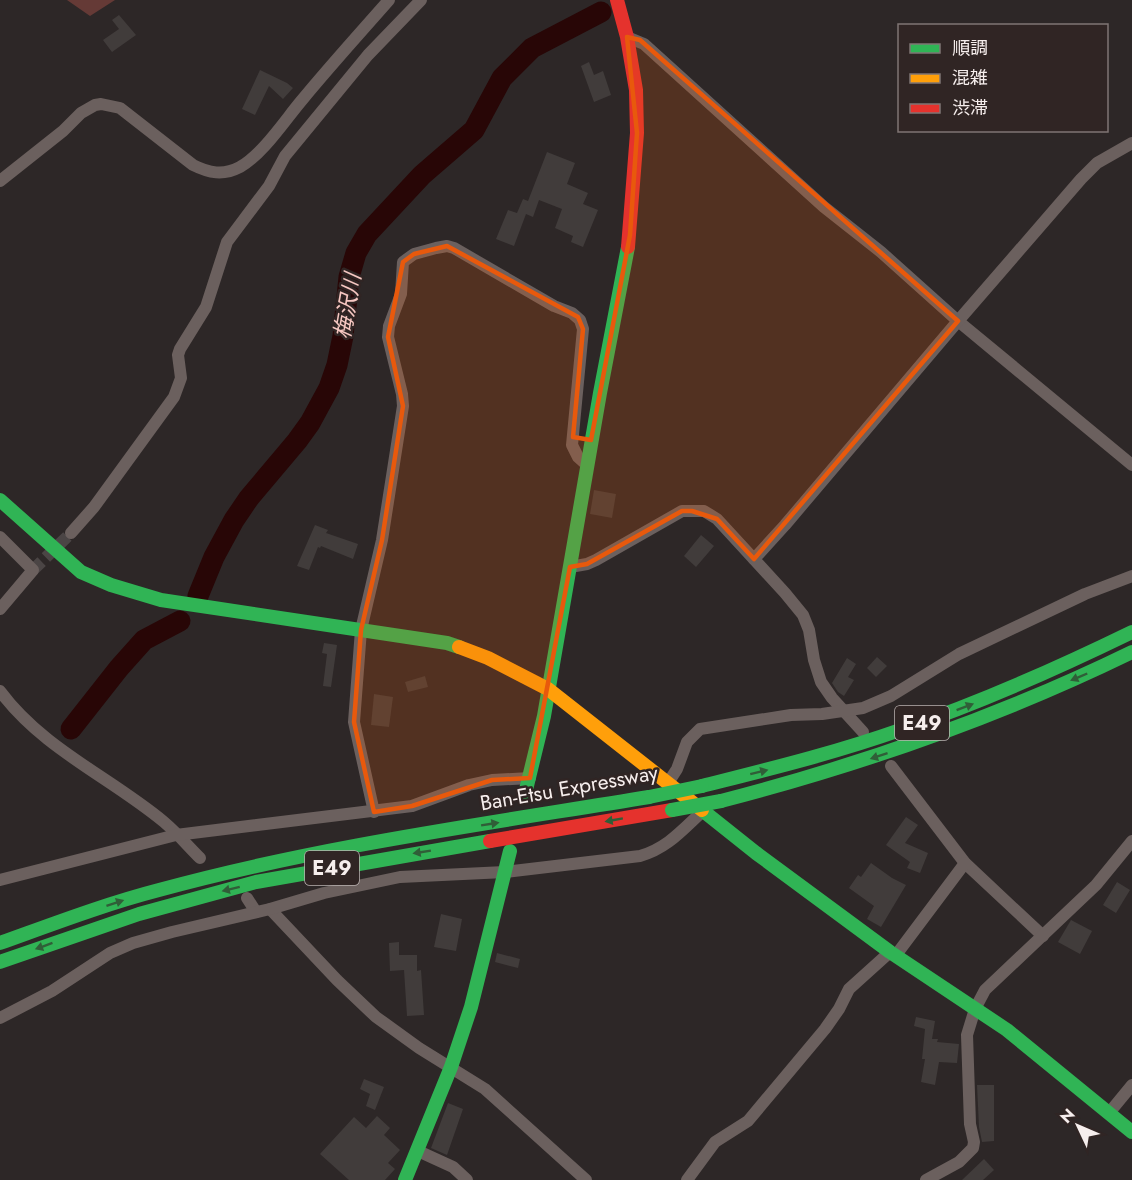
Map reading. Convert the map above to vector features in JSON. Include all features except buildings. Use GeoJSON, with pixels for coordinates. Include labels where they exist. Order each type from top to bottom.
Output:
{"type":"FeatureCollection","features":[{"type":"Feature","properties":{"kind":"main road"},"geometry":{"type":"LineString","coordinates":[[524,798],[544,716],[587,465],[630,235],[638,133],[636,90],[627,37],[617,0]]}},
{"type":"Feature","properties":{"kind":"main road"},"geometry":{"type":"LineString","coordinates":[[0,501],[81,572],[111,585],[161,600],[447,643],[488,658],[548,689],[756,853],[893,954],[1007,1030],[1132,1132]]}},
{"type":"Feature","properties":{"kind":"main road","name":"Ban-Etsu Expressway"},"geometry":{"type":"LineString","coordinates":[[0,943],[134,897],[249,867],[368,842],[649,797],[824,755],[926,722],[1013,688],[1132,632]]}},
{"type":"Feature","properties":{"kind":"main road","name":"Ban-Etsu Expressway"},"geometry":{"type":"LineString","coordinates":[[0,962],[139,914],[256,882],[721,801],[830,773],[974,723],[1092,672],[1132,652]]}},
{"type":"Feature","properties":{"kind":"main road"},"geometry":{"type":"LineString","coordinates":[[405,1180],[451,1067],[471,1007],[510,851]]}},
{"type":"Feature","properties":{"kind":"street"},"geometry":{"type":"LineString","coordinates":[[0,181],[63,131],[81,113],[100,104],[120,108],[193,165],[206,172],[224,174],[240,167],[264,145],[334,61],[389,0]]}},
{"type":"Feature","properties":{"kind":"street"},"geometry":{"type":"LineString","coordinates":[[71,533],[94,507],[174,397],[181,378],[178,355],[180,349],[206,307],[227,242],[234,231],[264,194],[285,156],[368,55],[422,0]]}},
{"type":"Feature","properties":{"kind":"street"},"geometry":{"type":"LineString","coordinates":[[627,37],[644,44],[824,207],[881,252],[958,321],[1132,465]]}},
{"type":"Feature","properties":{"kind":"street"},"geometry":{"type":"LineString","coordinates":[[754,559],[1081,179],[1097,164],[1132,143]]}},
{"type":"Feature","properties":{"kind":"street"},"geometry":{"type":"LineString","coordinates":[[374,812],[354,722],[361,630],[382,540],[403,406],[400,384],[389,344],[388,327],[400,294],[403,262],[414,254],[447,246],[463,252],[527,291],[578,317],[583,329],[572,445],[578,457],[587,465]]}},
{"type":"Feature","properties":{"kind":"street"},"geometry":{"type":"LineString","coordinates":[[570,567],[587,564],[681,511],[704,511],[717,519],[803,615],[809,630],[814,660],[821,682],[832,698],[863,732]]}},
{"type":"Feature","properties":{"kind":"street"},"geometry":{"type":"LineString","coordinates":[[0,537],[33,570],[0,609]]}},
{"type":"Feature","properties":{"kind":"street"},"geometry":{"type":"LineString","coordinates":[[668,783],[677,769],[687,742],[700,729],[791,715],[863,708],[874,704],[958,654],[1085,594],[1132,576]]}},
{"type":"Feature","properties":{"kind":"street"},"geometry":{"type":"LineString","coordinates":[[0,691],[19,714],[46,739],[165,822],[200,858]]}},
{"type":"Feature","properties":{"kind":"street"},"geometry":{"type":"LineString","coordinates":[[891,766],[965,863],[1043,936]]}},
{"type":"Feature","properties":{"kind":"street"},"geometry":{"type":"LineString","coordinates":[[0,880],[176,835],[412,807],[469,785],[492,780],[530,778]]}},
{"type":"Feature","properties":{"kind":"street"},"geometry":{"type":"LineString","coordinates":[[0,1018],[52,991],[110,953],[172,932],[270,909],[324,893],[400,877],[505,872],[618,860],[657,851],[669,843],[704,810]]}},
{"type":"Feature","properties":{"kind":"street"},"geometry":{"type":"LineString","coordinates":[[926,1180],[959,1162],[973,1148],[970,1124],[969,1054],[966,1035],[975,1009],[992,984],[1096,885],[1132,841]]}},
{"type":"Feature","properties":{"kind":"street"},"geometry":{"type":"LineString","coordinates":[[687,1180],[715,1142],[745,1124],[775,1090],[825,1029],[849,989],[881,958],[893,954],[965,863]]}},
{"type":"Feature","properties":{"kind":"street"},"geometry":{"type":"LineString","coordinates":[[247,898],[256,912]]}},
{"type":"Feature","properties":{"kind":"street"},"geometry":{"type":"LineString","coordinates":[[270,909],[337,980],[376,1017],[419,1048],[485,1089],[586,1180]]}},
{"type":"Feature","properties":{"kind":"street"},"geometry":{"type":"LineString","coordinates":[[1109,1113],[1132,1086]]}},
{"type":"Feature","properties":{"kind":"street"},"geometry":{"type":"LineString","coordinates":[[418,1151],[453,1167],[467,1180]]}},
{"type":"Feature","properties":{"kind":"highlighted area"},"geometry":{"type":"Polygon","coordinates":[[[627,37],[640,40],[958,321],[754,559],[717,519],[692,511],[682,511],[587,564],[570,567],[530,778],[492,780],[412,806],[374,812],[354,722],[361,630],[382,540],[403,406],[388,337],[403,262],[414,254],[447,246],[578,317],[583,329],[573,437],[591,440],[630,235],[637,133],[627,37]]]}},
{"type":"Feature","properties":{"kind":"shaded area"},"geometry":{"type":"Polygon","coordinates":[[[67,0],[115,0],[90,16],[67,0]]]}},
{"type":"Feature","properties":{"kind":"waterway","name":"梅沢川"},"geometry":{"type":"LineString","coordinates":[[198,596],[214,557],[234,520],[310,423],[329,388],[343,336],[349,277],[356,253],[367,234],[422,175],[474,130],[502,78],[532,48],[601,12]]}},
{"type":"Feature","properties":{"kind":"waterway","name":"梅沢川"},"geometry":{"type":"LineString","coordinates":[[71,729],[144,640],[180,621]]}},
{"type":"Feature","properties":{"kind":"tunnel"},"geometry":{"type":"LineString","coordinates":[[33,570],[71,533]]}},
{"type":"Feature","properties":{"kind":"traffic: fast"},"geometry":{"type":"LineString","coordinates":[[524,798],[544,716],[600,393],[628,247]]}},
{"type":"Feature","properties":{"kind":"traffic: fast"},"geometry":{"type":"LineString","coordinates":[[0,500],[81,572],[111,585],[161,600],[447,643],[459,647]]}},
{"type":"Feature","properties":{"kind":"traffic: fast"},"geometry":{"type":"LineString","coordinates":[[702,786],[826,753],[930,720],[1018,685],[1132,632]]}},
{"type":"Feature","properties":{"kind":"traffic: fast"},"geometry":{"type":"LineString","coordinates":[[721,801],[827,771],[930,737],[1032,698],[1132,652]]}},
{"type":"Feature","properties":{"kind":"traffic: fast"},"geometry":{"type":"LineString","coordinates":[[649,797],[702,786]]}},
{"type":"Feature","properties":{"kind":"traffic: fast"},"geometry":{"type":"LineString","coordinates":[[0,943],[139,896],[220,874],[403,837],[649,797]]}},
{"type":"Feature","properties":{"kind":"traffic: fast"},"geometry":{"type":"LineString","coordinates":[[672,810],[721,801]]}},
{"type":"Feature","properties":{"kind":"traffic: fast"},"geometry":{"type":"LineString","coordinates":[[702,810],[890,952],[1007,1030],[1132,1132]]}},
{"type":"Feature","properties":{"kind":"traffic: fast"},"geometry":{"type":"LineString","coordinates":[[0,962],[139,914],[256,882],[490,841]]}},
{"type":"Feature","properties":{"kind":"traffic: fast"},"geometry":{"type":"LineString","coordinates":[[405,1180],[451,1067],[471,1007],[510,851]]}},
{"type":"Feature","properties":{"kind":"traffic: slow"},"geometry":{"type":"LineString","coordinates":[[459,647],[488,658],[548,689],[702,810]]}},
{"type":"Feature","properties":{"kind":"traffic: jam"},"geometry":{"type":"LineString","coordinates":[[617,0],[627,37],[636,90],[637,133],[628,247]]}},
{"type":"Feature","properties":{"kind":"traffic: jam"},"geometry":{"type":"LineString","coordinates":[[490,841],[672,810]]}}]}
